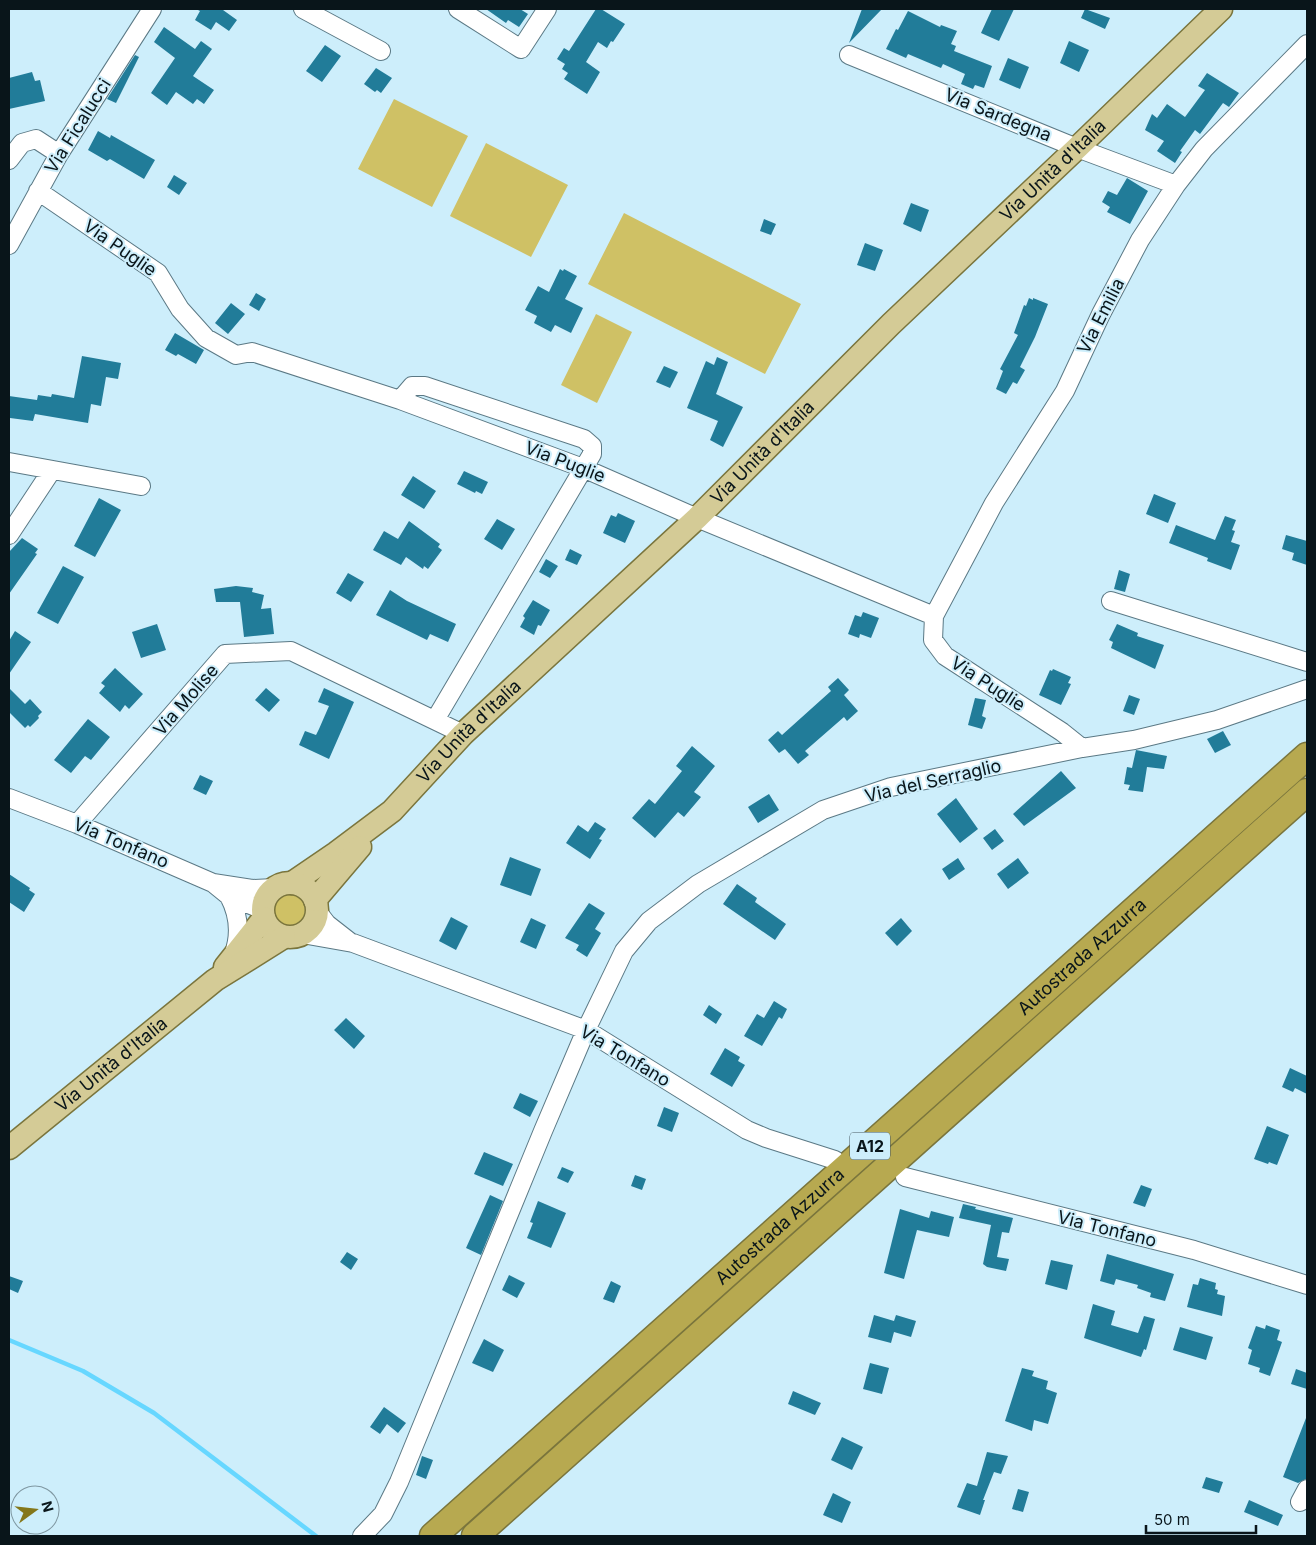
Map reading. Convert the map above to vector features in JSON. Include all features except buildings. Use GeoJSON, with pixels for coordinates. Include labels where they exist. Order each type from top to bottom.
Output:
{"type":"FeatureCollection","features":[{"type":"Feature","properties":{"kind":"highway","name":"Autostrada Azzurra"},"geometry":{"type":"LineString","coordinates":[[432,1536],[1307,756]]}},
{"type":"Feature","properties":{"kind":"highway","name":"Autostrada Azzurra"},"geometry":{"type":"LineString","coordinates":[[475,1536],[1307,792]]}},
{"type":"Feature","properties":{"kind":"main road","name":"Via Unità d'Italia"},"geometry":{"type":"LineString","coordinates":[[283,886],[336,853],[392,811],[463,734],[697,518],[891,324],[1221,9]]}},
{"type":"Feature","properties":{"kind":"main road"},"geometry":{"type":"LineString","coordinates":[[215,980],[293,936],[307,931],[314,922],[316,905],[392,811]]}},
{"type":"Feature","properties":{"kind":"main road"},"geometry":{"type":"LineString","coordinates":[[215,980],[264,914],[266,898],[283,886],[298,884],[308,890],[316,905]]}},
{"type":"Feature","properties":{"kind":"main road"},"geometry":{"type":"LineString","coordinates":[[264,914],[272,930],[293,936]]}},
{"type":"Feature","properties":{"kind":"main road","name":"Via Unità d'Italia"},"geometry":{"type":"LineString","coordinates":[[9,1148],[215,980]]}},
{"type":"Feature","properties":{"kind":"street","name":"Via Ficalucci"},"geometry":{"type":"LineString","coordinates":[[9,245],[58,154],[152,9]]}},
{"type":"Feature","properties":{"kind":"street"},"geometry":{"type":"LineString","coordinates":[[303,9],[381,51]]}},
{"type":"Feature","properties":{"kind":"street"},"geometry":{"type":"LineString","coordinates":[[458,9],[521,49],[547,9]]}},
{"type":"Feature","properties":{"kind":"street","name":"Via Emilia"},"geometry":{"type":"LineString","coordinates":[[934,616],[994,503],[1065,391],[1100,314],[1140,240],[1176,185],[1204,150],[1307,44]]}},
{"type":"Feature","properties":{"kind":"street","name":"Via Sardegna"},"geometry":{"type":"LineString","coordinates":[[848,55],[1077,148],[1176,185]]}},
{"type":"Feature","properties":{"kind":"street"},"geometry":{"type":"LineString","coordinates":[[9,160],[22,143],[36,139],[58,154]]}},
{"type":"Feature","properties":{"kind":"street","name":"Via Puglie"},"geometry":{"type":"LineString","coordinates":[[38,191],[158,273],[180,309],[206,338],[221,347],[236,355],[252,352],[400,400],[583,468],[697,518],[934,616],[933,640],[945,656],[1062,732],[1082,748]]}},
{"type":"Feature","properties":{"kind":"street"},"geometry":{"type":"LineString","coordinates":[[400,400],[412,386],[425,386],[584,439],[592,446],[592,454],[435,720]]}},
{"type":"Feature","properties":{"kind":"street"},"geometry":{"type":"LineString","coordinates":[[9,462],[141,486]]}},
{"type":"Feature","properties":{"kind":"street"},"geometry":{"type":"LineString","coordinates":[[9,535],[15,514],[52,470]]}},
{"type":"Feature","properties":{"kind":"street"},"geometry":{"type":"LineString","coordinates":[[1111,601],[1307,662]]}},
{"type":"Feature","properties":{"kind":"street","name":"Via Molise"},"geometry":{"type":"LineString","coordinates":[[77,824],[225,654],[291,651],[463,734]]}},
{"type":"Feature","properties":{"kind":"street","name":"Via del Serraglio"},"geometry":{"type":"LineString","coordinates":[[362,1536],[383,1514],[399,1482],[543,1130],[586,1030],[624,950],[649,922],[698,884],[824,810],[891,788],[1082,748],[1134,740],[1217,720],[1307,689]]}},
{"type":"Feature","properties":{"kind":"street","name":"Via Tonfano"},"geometry":{"type":"LineString","coordinates":[[9,798],[77,824],[213,883],[229,896],[264,914]]}},
{"type":"Feature","properties":{"kind":"street"},"geometry":{"type":"LineString","coordinates":[[213,883],[252,889],[283,886]]}},
{"type":"Feature","properties":{"kind":"street"},"geometry":{"type":"LineString","coordinates":[[229,896],[236,913],[239,929],[234,956]]}},
{"type":"Feature","properties":{"kind":"street"},"geometry":{"type":"LineString","coordinates":[[316,905],[327,924],[353,943]]}},
{"type":"Feature","properties":{"kind":"street"},"geometry":{"type":"LineString","coordinates":[[293,936],[353,943]]}},
{"type":"Feature","properties":{"kind":"street","name":"Via Tonfano"},"geometry":{"type":"LineString","coordinates":[[353,943],[586,1030],[747,1130],[835,1160]]}},
{"type":"Feature","properties":{"kind":"street","name":"Via Tonfano"},"geometry":{"type":"LineString","coordinates":[[905,1177],[1194,1250],[1307,1285]]}},
{"type":"Feature","properties":{"kind":"shaded area"},"geometry":{"type":"Polygon","coordinates":[[[394,99],[468,136],[432,207],[358,169],[394,99]]]}},
{"type":"Feature","properties":{"kind":"shaded area"},"geometry":{"type":"Polygon","coordinates":[[[486,143],[568,185],[531,257],[450,216],[486,143]]]}},
{"type":"Feature","properties":{"kind":"shaded area"},"geometry":{"type":"Polygon","coordinates":[[[624,213],[801,304],[765,374],[588,284],[624,213]]]}},
{"type":"Feature","properties":{"kind":"shaded area"},"geometry":{"type":"Polygon","coordinates":[[[596,314],[632,332],[597,403],[561,385],[596,314]]]}},
{"type":"Feature","properties":{"kind":"shaded area"},"geometry":{"type":"Polygon","coordinates":[[[289,894],[295,895],[300,899],[304,904],[304,916],[300,921],[295,925],[289,926],[283,925],[278,921],[274,916],[273,910],[274,904],[278,899],[283,895],[289,894]]]}},
{"type":"Feature","properties":{"kind":"waterway"},"geometry":{"type":"LineString","coordinates":[[9,1340],[83,1371],[154,1413],[316,1536]]}}]}
